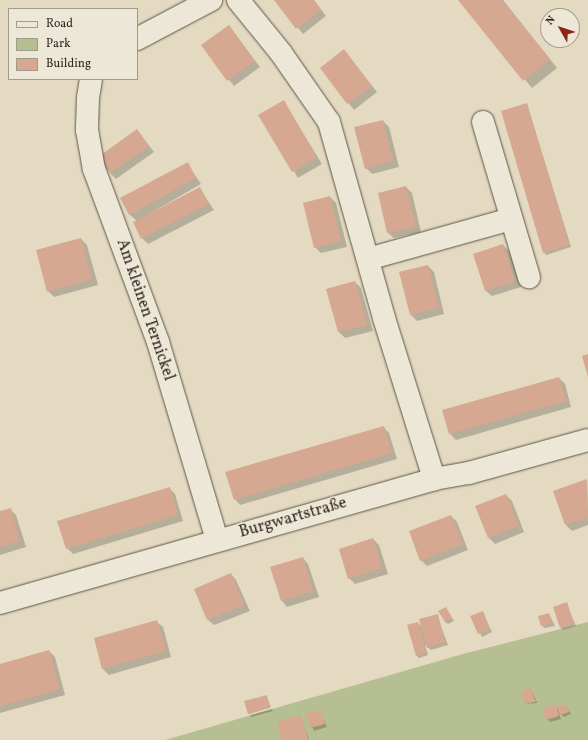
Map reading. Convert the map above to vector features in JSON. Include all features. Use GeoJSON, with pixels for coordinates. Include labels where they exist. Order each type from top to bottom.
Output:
{"type":"FeatureCollection","features":[{"type":"Feature","properties":{"kind":"street"},"geometry":{"type":"LineString","coordinates":[[138,38],[211,0]]}},
{"type":"Feature","properties":{"kind":"street"},"geometry":{"type":"LineString","coordinates":[[238,0],[281,53],[329,122],[384,318],[434,479]]}},
{"type":"Feature","properties":{"kind":"street","name":"Am kleinen Ternickel"},"geometry":{"type":"LineString","coordinates":[[91,80],[88,98],[87,130],[94,169],[158,342],[217,540]]}},
{"type":"Feature","properties":{"kind":"street"},"geometry":{"type":"LineString","coordinates":[[483,122],[529,277]]}},
{"type":"Feature","properties":{"kind":"street"},"geometry":{"type":"LineString","coordinates":[[368,259],[511,219]]}},
{"type":"Feature","properties":{"kind":"street","name":"Burgwartstraße"},"geometry":{"type":"LineString","coordinates":[[0,603],[434,479],[469,473],[588,440]]}},
{"type":"Feature","properties":{"kind":"green space"},"geometry":{"type":"Polygon","coordinates":[[[588,622],[588,740],[165,740],[463,654],[588,622]]]}},
{"type":"Feature","properties":{"kind":"building"},"geometry":{"type":"Polygon","coordinates":[[[274,0],[314,0],[321,10],[296,29],[274,0]]]}},
{"type":"Feature","properties":{"kind":"building"},"geometry":{"type":"Polygon","coordinates":[[[458,0],[502,0],[550,59],[523,81],[458,0]]]}},
{"type":"Feature","properties":{"kind":"building"},"geometry":{"type":"Polygon","coordinates":[[[229,25],[255,61],[227,81],[201,45],[229,25]]]}},
{"type":"Feature","properties":{"kind":"building"},"geometry":{"type":"Polygon","coordinates":[[[344,49],[372,86],[347,104],[320,68],[344,49]]]}},
{"type":"Feature","properties":{"kind":"building"},"geometry":{"type":"Polygon","coordinates":[[[284,100],[317,158],[292,172],[258,115],[284,100]]]}},
{"type":"Feature","properties":{"kind":"building"},"geometry":{"type":"Polygon","coordinates":[[[527,103],[569,245],[543,253],[501,111],[527,103]]]}},
{"type":"Feature","properties":{"kind":"building"},"geometry":{"type":"Polygon","coordinates":[[[383,120],[393,161],[365,169],[354,127],[383,120]]]}},
{"type":"Feature","properties":{"kind":"building"},"geometry":{"type":"Polygon","coordinates":[[[137,129],[149,146],[110,173],[98,157],[137,129]]]}},
{"type":"Feature","properties":{"kind":"building"},"geometry":{"type":"Polygon","coordinates":[[[188,162],[196,178],[129,215],[120,198],[188,162]]]}},
{"type":"Feature","properties":{"kind":"building"},"geometry":{"type":"Polygon","coordinates":[[[406,186],[416,227],[387,233],[378,193],[406,186]]]}},
{"type":"Feature","properties":{"kind":"building"},"geometry":{"type":"Polygon","coordinates":[[[200,187],[209,204],[141,239],[133,222],[200,187]]]}},
{"type":"Feature","properties":{"kind":"building"},"geometry":{"type":"Polygon","coordinates":[[[330,196],[341,241],[314,248],[303,203],[330,196]]]}},
{"type":"Feature","properties":{"kind":"building"},"geometry":{"type":"Polygon","coordinates":[[[81,238],[92,279],[47,292],[36,250],[81,238]]]}},
{"type":"Feature","properties":{"kind":"building"},"geometry":{"type":"Polygon","coordinates":[[[503,244],[515,281],[485,291],[473,254],[503,244]]]}},
{"type":"Feature","properties":{"kind":"building"},"geometry":{"type":"Polygon","coordinates":[[[428,265],[439,308],[410,315],[399,272],[428,265]]]}},
{"type":"Feature","properties":{"kind":"building"},"geometry":{"type":"Polygon","coordinates":[[[355,281],[367,325],[338,332],[326,289],[355,281]]]}},
{"type":"Feature","properties":{"kind":"building"},"geometry":{"type":"Polygon","coordinates":[[[588,354],[588,377],[582,356],[588,354]]]}},
{"type":"Feature","properties":{"kind":"building"},"geometry":{"type":"Polygon","coordinates":[[[559,377],[566,401],[449,434],[442,410],[559,377]]]}},
{"type":"Feature","properties":{"kind":"building"},"geometry":{"type":"Polygon","coordinates":[[[384,426],[392,453],[234,500],[225,472],[384,426]]]}},
{"type":"Feature","properties":{"kind":"building"},"geometry":{"type":"Polygon","coordinates":[[[587,479],[588,517],[565,525],[553,491],[587,479]]]}},
{"type":"Feature","properties":{"kind":"building"},"geometry":{"type":"Polygon","coordinates":[[[170,487],[178,515],[66,549],[57,521],[170,487]]]}},
{"type":"Feature","properties":{"kind":"building"},"geometry":{"type":"Polygon","coordinates":[[[506,494],[519,526],[488,538],[475,506],[506,494]]]}},
{"type":"Feature","properties":{"kind":"building"},"geometry":{"type":"Polygon","coordinates":[[[11,508],[20,541],[0,547],[0,511],[11,508]]]}},
{"type":"Feature","properties":{"kind":"building"},"geometry":{"type":"Polygon","coordinates":[[[451,515],[463,544],[420,561],[409,531],[451,515]]]}},
{"type":"Feature","properties":{"kind":"building"},"geometry":{"type":"Polygon","coordinates":[[[373,538],[382,568],[348,579],[339,549],[373,538]]]}},
{"type":"Feature","properties":{"kind":"building"},"geometry":{"type":"Polygon","coordinates":[[[303,557],[313,591],[281,601],[270,567],[303,557]]]}},
{"type":"Feature","properties":{"kind":"building"},"geometry":{"type":"Polygon","coordinates":[[[231,573],[244,605],[207,620],[194,589],[231,573]]]}},
{"type":"Feature","properties":{"kind":"building"},"geometry":{"type":"Polygon","coordinates":[[[567,602],[574,623],[560,628],[553,607],[567,602]]]}},
{"type":"Feature","properties":{"kind":"building"},"geometry":{"type":"Polygon","coordinates":[[[446,607],[452,618],[445,622],[438,611],[446,607]]]}},
{"type":"Feature","properties":{"kind":"building"},"geometry":{"type":"Polygon","coordinates":[[[483,611],[490,629],[478,634],[470,616],[483,611]]]}},
{"type":"Feature","properties":{"kind":"building"},"geometry":{"type":"Polygon","coordinates":[[[549,613],[552,623],[541,626],[538,616],[549,613]]]}},
{"type":"Feature","properties":{"kind":"building"},"geometry":{"type":"Polygon","coordinates":[[[438,614],[445,642],[427,648],[419,619],[438,614]]]}},
{"type":"Feature","properties":{"kind":"building"},"geometry":{"type":"Polygon","coordinates":[[[157,620],[166,651],[102,669],[94,638],[157,620]]]}},
{"type":"Feature","properties":{"kind":"building"},"geometry":{"type":"Polygon","coordinates":[[[418,622],[426,653],[416,656],[407,625],[418,622]]]}},
{"type":"Feature","properties":{"kind":"building"},"geometry":{"type":"Polygon","coordinates":[[[49,650],[60,689],[0,706],[0,664],[49,650]]]}},
{"type":"Feature","properties":{"kind":"building"},"geometry":{"type":"Polygon","coordinates":[[[531,688],[535,701],[524,704],[521,691],[531,688]]]}},
{"type":"Feature","properties":{"kind":"building"},"geometry":{"type":"Polygon","coordinates":[[[267,695],[270,708],[248,714],[244,701],[267,695]]]}},
{"type":"Feature","properties":{"kind":"building"},"geometry":{"type":"Polygon","coordinates":[[[566,704],[569,712],[560,715],[557,707],[566,704]]]}},
{"type":"Feature","properties":{"kind":"building"},"geometry":{"type":"Polygon","coordinates":[[[556,705],[559,716],[546,720],[543,708],[556,705]]]}},
{"type":"Feature","properties":{"kind":"building"},"geometry":{"type":"Polygon","coordinates":[[[321,710],[325,724],[310,728],[306,714],[321,710]]]}},
{"type":"Feature","properties":{"kind":"building"},"geometry":{"type":"Polygon","coordinates":[[[301,715],[308,740],[282,740],[277,722],[301,715]]]}}]}
